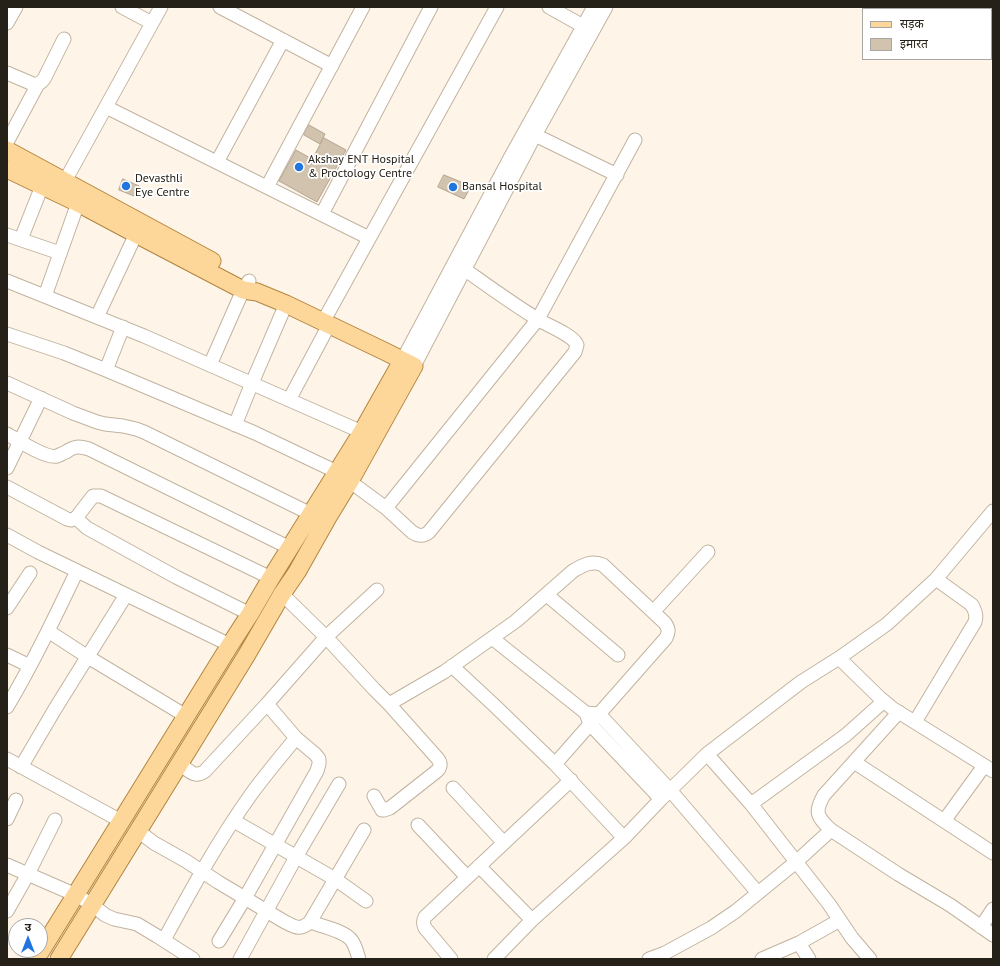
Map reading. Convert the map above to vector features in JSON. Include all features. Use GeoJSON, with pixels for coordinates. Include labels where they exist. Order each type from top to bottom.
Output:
{"type":"FeatureCollection","features":[{"type":"Feature","properties":{"kind":"main road"},"geometry":{"type":"LineString","coordinates":[[7,150],[65,181],[250,288]]}},
{"type":"Feature","properties":{"kind":"main road"},"geometry":{"type":"LineString","coordinates":[[7,169],[78,203],[136,234],[408,363]]}},
{"type":"Feature","properties":{"kind":"main road"},"geometry":{"type":"LineString","coordinates":[[59,959],[246,656],[282,594],[297,572],[328,517],[362,432],[408,363]]}},
{"type":"Feature","properties":{"kind":"main road"},"geometry":{"type":"LineString","coordinates":[[36,959],[311,514],[343,477],[408,363]]}},
{"type":"Feature","properties":{"kind":"street"},"geometry":{"type":"LineString","coordinates":[[7,23],[16,7]]}},
{"type":"Feature","properties":{"kind":"street"},"geometry":{"type":"LineString","coordinates":[[122,7],[152,23]]}},
{"type":"Feature","properties":{"kind":"street"},"geometry":{"type":"LineString","coordinates":[[65,181],[161,7]]}},
{"type":"Feature","properties":{"kind":"street"},"geometry":{"type":"LineString","coordinates":[[220,7],[332,66]]}},
{"type":"Feature","properties":{"kind":"street"},"geometry":{"type":"LineString","coordinates":[[267,187],[363,7]]}},
{"type":"Feature","properties":{"kind":"street"},"geometry":{"type":"LineString","coordinates":[[322,214],[431,7]]}},
{"type":"Feature","properties":{"kind":"street"},"geometry":{"type":"LineString","coordinates":[[289,400],[369,238],[497,7]]}},
{"type":"Feature","properties":{"kind":"street"},"geometry":{"type":"LineString","coordinates":[[549,7],[583,26]]}},
{"type":"Feature","properties":{"kind":"street"},"geometry":{"type":"LineString","coordinates":[[408,363],[486,203],[594,7]]}},
{"type":"Feature","properties":{"kind":"street"},"geometry":{"type":"LineString","coordinates":[[408,363],[464,269],[535,135],[606,7]]}},
{"type":"Feature","properties":{"kind":"street"},"geometry":{"type":"LineString","coordinates":[[7,142],[38,84],[44,79],[64,39]]}},
{"type":"Feature","properties":{"kind":"street"},"geometry":{"type":"LineString","coordinates":[[217,162],[283,40]]}},
{"type":"Feature","properties":{"kind":"street"},"geometry":{"type":"LineString","coordinates":[[7,72],[30,83],[38,84]]}},
{"type":"Feature","properties":{"kind":"street"},"geometry":{"type":"LineString","coordinates":[[106,107],[369,238]]}},
{"type":"Feature","properties":{"kind":"street"},"geometry":{"type":"LineString","coordinates":[[535,135],[617,175]]}},
{"type":"Feature","properties":{"kind":"street"},"geometry":{"type":"LineString","coordinates":[[386,508],[538,319],[635,140]]}},
{"type":"Feature","properties":{"kind":"street"},"geometry":{"type":"LineString","coordinates":[[21,239],[42,186]]}},
{"type":"Feature","properties":{"kind":"street"},"geometry":{"type":"LineString","coordinates":[[45,296],[78,203]]}},
{"type":"Feature","properties":{"kind":"street"},"geometry":{"type":"LineString","coordinates":[[7,234],[60,252]]}},
{"type":"Feature","properties":{"kind":"street"},"geometry":{"type":"LineString","coordinates":[[97,317],[136,234]]}},
{"type":"Feature","properties":{"kind":"street"},"geometry":{"type":"LineString","coordinates":[[7,334],[64,353],[106,370],[235,425],[343,477],[386,508],[416,535],[424,535],[429,532],[575,352],[577,346],[576,342],[570,337],[538,319],[464,269]]}},
{"type":"Feature","properties":{"kind":"street"},"geometry":{"type":"LineString","coordinates":[[7,280],[210,365],[362,432]]}},
{"type":"Feature","properties":{"kind":"street"},"geometry":{"type":"LineString","coordinates":[[210,365],[250,288]]}},
{"type":"Feature","properties":{"kind":"street"},"geometry":{"type":"LineString","coordinates":[[235,425],[286,304]]}},
{"type":"Feature","properties":{"kind":"street"},"geometry":{"type":"LineString","coordinates":[[106,370],[123,328]]}},
{"type":"Feature","properties":{"kind":"street"},"geometry":{"type":"LineString","coordinates":[[7,383],[97,422],[123,426],[144,432],[311,514]]}},
{"type":"Feature","properties":{"kind":"street"},"geometry":{"type":"LineString","coordinates":[[7,468],[41,398]]}},
{"type":"Feature","properties":{"kind":"street"},"geometry":{"type":"LineString","coordinates":[[7,434],[44,454],[51,456],[57,456],[74,447],[89,448],[290,548]]}},
{"type":"Feature","properties":{"kind":"street"},"geometry":{"type":"LineString","coordinates":[[7,487],[72,520],[76,518],[91,498],[101,496],[271,578]]}},
{"type":"Feature","properties":{"kind":"street"},"geometry":{"type":"LineString","coordinates":[[494,959],[532,920],[624,838],[707,754],[802,682],[887,624],[936,579],[993,511]]}},
{"type":"Feature","properties":{"kind":"street"},"geometry":{"type":"LineString","coordinates":[[76,518],[87,528],[176,577],[250,614]]}},
{"type":"Feature","properties":{"kind":"street"},"geometry":{"type":"LineString","coordinates":[[7,535],[77,571],[230,645]]}},
{"type":"Feature","properties":{"kind":"street"},"geometry":{"type":"LineString","coordinates":[[653,612],[708,552]]}},
{"type":"Feature","properties":{"kind":"street"},"geometry":{"type":"LineString","coordinates":[[387,701],[452,666],[516,621],[574,571],[584,565],[598,562],[665,623],[668,634],[666,638],[592,717],[555,764]]}},
{"type":"Feature","properties":{"kind":"street"},"geometry":{"type":"LineString","coordinates":[[7,707],[30,666],[77,571]]}},
{"type":"Feature","properties":{"kind":"street"},"geometry":{"type":"LineString","coordinates":[[7,608],[30,573]]}},
{"type":"Feature","properties":{"kind":"street"},"geometry":{"type":"LineString","coordinates":[[915,722],[976,618],[972,605],[936,579]]}},
{"type":"Feature","properties":{"kind":"street"},"geometry":{"type":"LineString","coordinates":[[180,764],[192,774],[202,774],[267,704],[326,637],[376,590]]}},
{"type":"Feature","properties":{"kind":"street"},"geometry":{"type":"LineString","coordinates":[[282,594],[326,637],[387,701],[438,758],[440,765],[437,771],[387,810],[382,810],[374,796]]}},
{"type":"Feature","properties":{"kind":"street"},"geometry":{"type":"LineString","coordinates":[[21,767],[55,709],[126,595]]}},
{"type":"Feature","properties":{"kind":"street"},"geometry":{"type":"LineString","coordinates":[[547,595],[618,656]]}},
{"type":"Feature","properties":{"kind":"street"},"geometry":{"type":"LineString","coordinates":[[48,631],[186,716]]}},
{"type":"Feature","properties":{"kind":"street"},"geometry":{"type":"LineString","coordinates":[[492,638],[592,717],[758,893]]}},
{"type":"Feature","properties":{"kind":"street"},"geometry":{"type":"LineString","coordinates":[[7,655],[30,666]]}},
{"type":"Feature","properties":{"kind":"street"},"geometry":{"type":"LineString","coordinates":[[839,658],[884,701],[988,769],[944,821]]}},
{"type":"Feature","properties":{"kind":"street"},"geometry":{"type":"LineString","coordinates":[[452,666],[555,764],[624,838]]}},
{"type":"Feature","properties":{"kind":"street"},"geometry":{"type":"LineString","coordinates":[[751,804],[846,735],[884,701]]}},
{"type":"Feature","properties":{"kind":"street"},"geometry":{"type":"LineString","coordinates":[[219,941],[318,771],[319,764],[315,754],[296,738],[267,704]]}},
{"type":"Feature","properties":{"kind":"street"},"geometry":{"type":"LineString","coordinates":[[824,836],[818,814],[818,808],[824,795],[899,712]]}},
{"type":"Feature","properties":{"kind":"street"},"geometry":{"type":"LineString","coordinates":[[164,940],[202,871],[252,793],[296,738]]}},
{"type":"Feature","properties":{"kind":"street"},"geometry":{"type":"LineString","coordinates":[[707,754],[751,804],[829,904],[852,938],[870,959]]}},
{"type":"Feature","properties":{"kind":"street"},"geometry":{"type":"LineString","coordinates":[[7,759],[121,821]]}},
{"type":"Feature","properties":{"kind":"street"},"geometry":{"type":"LineString","coordinates":[[854,762],[993,853]]}},
{"type":"Feature","properties":{"kind":"street"},"geometry":{"type":"LineString","coordinates":[[451,959],[424,928],[423,921],[428,914],[571,780]]}},
{"type":"Feature","properties":{"kind":"street"},"geometry":{"type":"LineString","coordinates":[[240,959],[296,857],[340,784]]}},
{"type":"Feature","properties":{"kind":"street"},"geometry":{"type":"LineString","coordinates":[[453,788],[504,843]]}},
{"type":"Feature","properties":{"kind":"street"},"geometry":{"type":"LineString","coordinates":[[7,819],[16,800]]}},
{"type":"Feature","properties":{"kind":"street"},"geometry":{"type":"LineString","coordinates":[[7,912],[55,820]]}},
{"type":"Feature","properties":{"kind":"street"},"geometry":{"type":"LineString","coordinates":[[234,821],[335,879],[366,900]]}},
{"type":"Feature","properties":{"kind":"street"},"geometry":{"type":"LineString","coordinates":[[418,825],[467,878]]}},
{"type":"Feature","properties":{"kind":"street"},"geometry":{"type":"LineString","coordinates":[[138,831],[154,843],[297,928],[305,926],[310,922],[364,830]]}},
{"type":"Feature","properties":{"kind":"street"},"geometry":{"type":"LineString","coordinates":[[649,959],[711,928],[736,911],[796,862],[824,836]]}},
{"type":"Feature","properties":{"kind":"street"},"geometry":{"type":"LineString","coordinates":[[824,836],[898,874],[950,905],[993,935]]}},
{"type":"Feature","properties":{"kind":"street"},"geometry":{"type":"LineString","coordinates":[[7,865],[76,895],[93,905],[105,915],[114,919],[137,924],[193,959]]}},
{"type":"Feature","properties":{"kind":"street"},"geometry":{"type":"LineString","coordinates":[[479,866],[532,920]]}},
{"type":"Feature","properties":{"kind":"street"},"geometry":{"type":"LineString","coordinates":[[981,926],[993,909]]}},
{"type":"Feature","properties":{"kind":"street"},"geometry":{"type":"LineString","coordinates":[[762,959],[799,943],[840,920]]}},
{"type":"Feature","properties":{"kind":"street"},"geometry":{"type":"LineString","coordinates":[[310,922],[340,932],[352,940],[358,954]]}},
{"type":"Feature","properties":{"kind":"street"},"geometry":{"type":"LineString","coordinates":[[799,943],[809,959]]}},
{"type":"Feature","properties":{"kind":"building"},"geometry":{"type":"Polygon","coordinates":[[[309,125],[325,134],[320,144],[304,135],[309,125]]]}},
{"type":"Feature","properties":{"kind":"building"},"geometry":{"type":"Polygon","coordinates":[[[324,138],[346,150],[317,202],[279,181],[296,150],[312,159],[324,138]]]}},
{"type":"Feature","properties":{"kind":"building"},"geometry":{"type":"Polygon","coordinates":[[[444,175],[471,186],[464,199],[438,187],[444,175]]]}},
{"type":"Feature","properties":{"kind":"building"},"geometry":{"type":"Polygon","coordinates":[[[123,179],[139,186],[134,196],[119,190],[123,179]]]}},
{"type":"Feature","properties":{"kind":"place","name":"Akshay ENT Hospital & Proctology Centre"},"geometry":{"type":"Point","coordinates":[299,167]}},
{"type":"Feature","properties":{"kind":"place","name":"Devasthli Eye Centre"},"geometry":{"type":"Point","coordinates":[126,186]}},
{"type":"Feature","properties":{"kind":"place","name":"Bansal Hospital"},"geometry":{"type":"Point","coordinates":[453,187]}}]}
